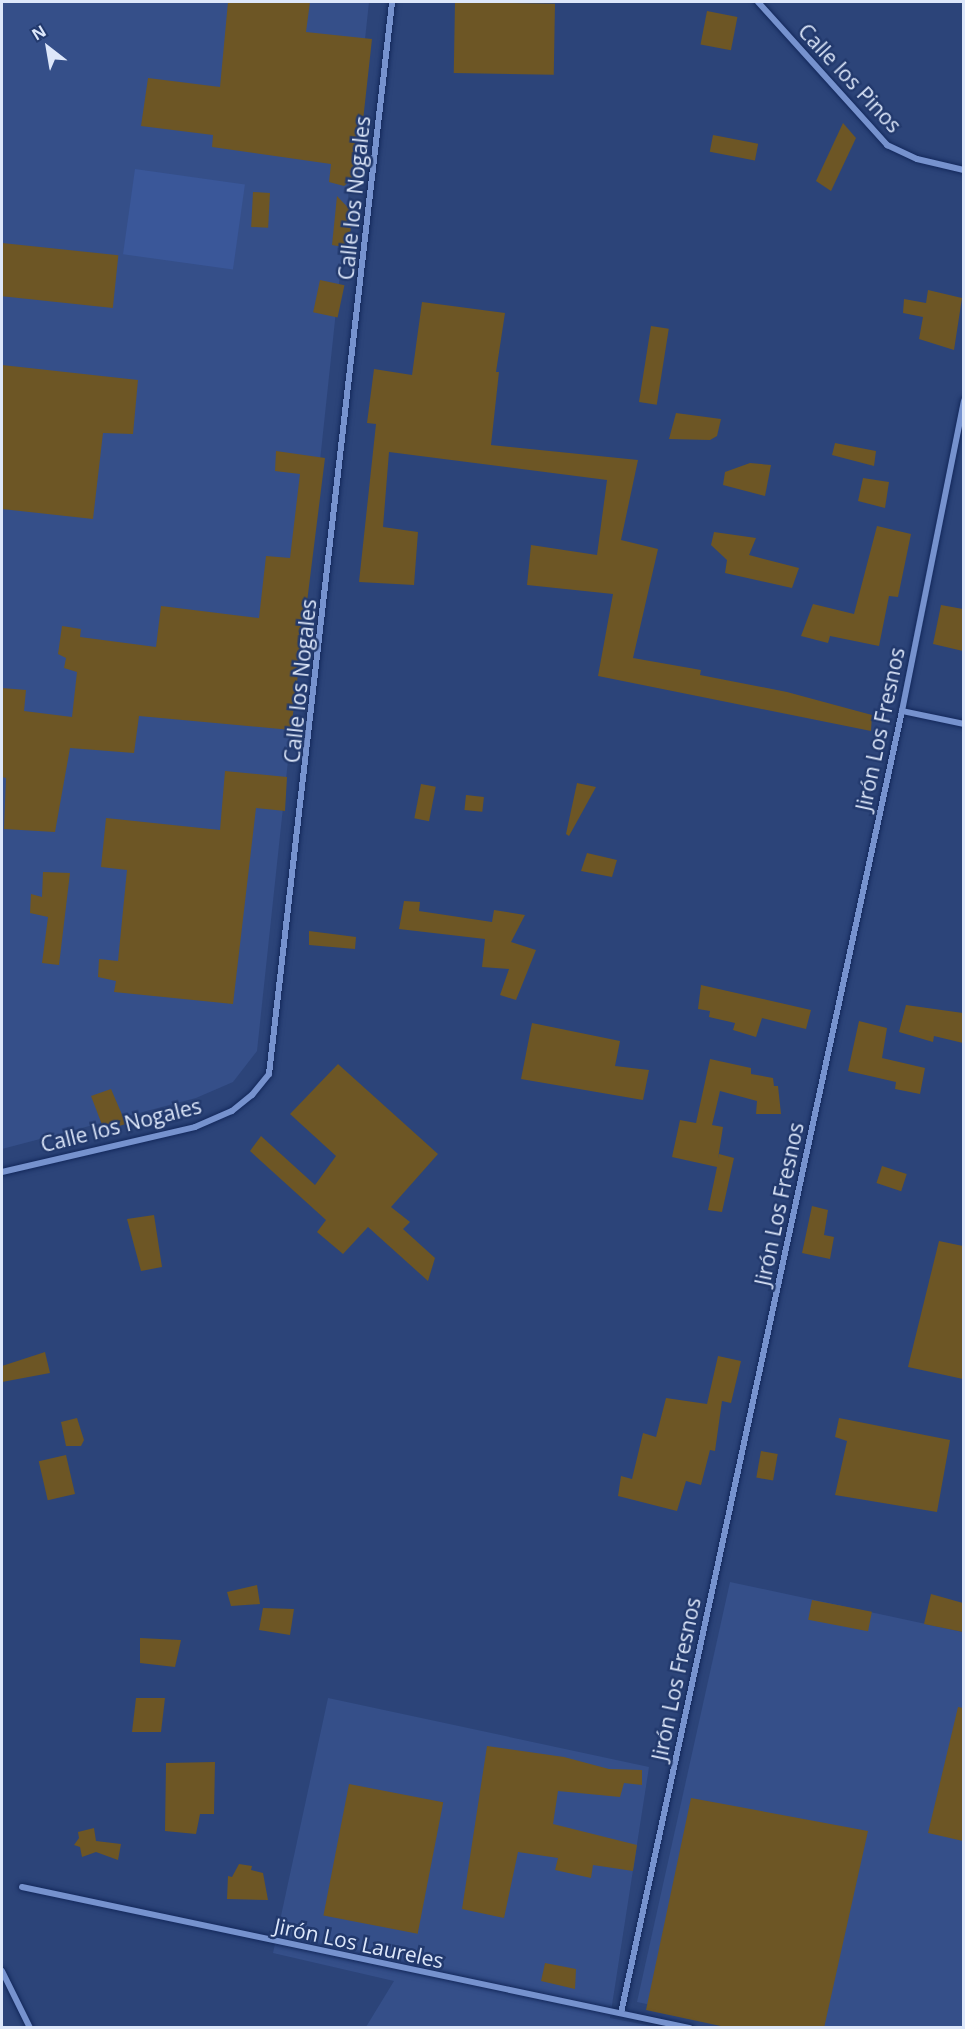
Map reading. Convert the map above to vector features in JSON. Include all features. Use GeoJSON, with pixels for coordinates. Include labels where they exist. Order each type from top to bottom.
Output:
{"type":"FeatureCollection","features":[{"type":"Feature","properties":{"kind":"street","name":"Calle los Nogales"},"geometry":{"type":"LineString","coordinates":[[2,1172],[195,1127],[232,1112],[252,1095],[269,1074],[392,2]]}},
{"type":"Feature","properties":{"kind":"street","name":"Calle los Pinos"},"geometry":{"type":"LineString","coordinates":[[758,2],[887,145],[916,159],[963,170]]}},
{"type":"Feature","properties":{"kind":"street","name":"Jirón Los Fresnos"},"geometry":{"type":"LineString","coordinates":[[621,2013],[902,711],[963,401]]}},
{"type":"Feature","properties":{"kind":"street"},"geometry":{"type":"LineString","coordinates":[[902,711],[963,724]]}},
{"type":"Feature","properties":{"kind":"street","name":"Jirón Los Laureles"},"geometry":{"type":"LineString","coordinates":[[22,1887],[690,2028]]}},
{"type":"Feature","properties":{"kind":"street"},"geometry":{"type":"LineString","coordinates":[[2,1971],[30,2028]]}},
{"type":"Feature","properties":{"kind":"shaded area"},"geometry":{"type":"Polygon","coordinates":[[[2,2],[369,2],[257,1051],[233,1082],[196,1098],[2,1149],[2,2]]]}},
{"type":"Feature","properties":{"kind":"shaded area"},"geometry":{"type":"Polygon","coordinates":[[[135,169],[245,184],[233,270],[123,254],[135,169]]]}},
{"type":"Feature","properties":{"kind":"shaded area"},"geometry":{"type":"Polygon","coordinates":[[[730,1582],[963,1632],[963,2027],[756,2027],[637,2002],[730,1582]]]}},
{"type":"Feature","properties":{"kind":"shaded area"},"geometry":{"type":"Polygon","coordinates":[[[328,1698],[649,1767],[610,2018],[656,2027],[366,2027],[394,1981],[273,1953],[328,1698]]]}},
{"type":"Feature","properties":{"kind":"building"},"geometry":{"type":"Polygon","coordinates":[[[228,2],[310,2],[306,32],[372,39],[357,175],[344,186],[329,182],[331,164],[212,147],[213,135],[141,126],[148,78],[220,87],[228,2]]]}},
{"type":"Feature","properties":{"kind":"building"},"geometry":{"type":"Polygon","coordinates":[[[455,2],[555,4],[554,75],[454,73],[455,2]]]}},
{"type":"Feature","properties":{"kind":"building"},"geometry":{"type":"Polygon","coordinates":[[[707,11],[737,17],[731,50],[701,44],[707,11]]]}},
{"type":"Feature","properties":{"kind":"building"},"geometry":{"type":"Polygon","coordinates":[[[843,123],[856,138],[831,191],[816,181],[843,123]]]}},
{"type":"Feature","properties":{"kind":"building"},"geometry":{"type":"Polygon","coordinates":[[[713,135],[758,144],[755,160],[710,152],[713,135]]]}},
{"type":"Feature","properties":{"kind":"building"},"geometry":{"type":"Polygon","coordinates":[[[253,192],[270,193],[268,228],[251,227],[253,192]]]}},
{"type":"Feature","properties":{"kind":"building"},"geometry":{"type":"Polygon","coordinates":[[[337,196],[353,213],[348,248],[332,245],[337,196]]]}},
{"type":"Feature","properties":{"kind":"building"},"geometry":{"type":"Polygon","coordinates":[[[2,243],[118,255],[113,308],[2,296],[2,243]]]}},
{"type":"Feature","properties":{"kind":"building"},"geometry":{"type":"Polygon","coordinates":[[[320,280],[344,285],[338,317],[313,312],[320,280]]]}},
{"type":"Feature","properties":{"kind":"building"},"geometry":{"type":"Polygon","coordinates":[[[928,290],[962,298],[954,350],[919,339],[923,317],[903,313],[904,299],[926,303],[928,290]]]}},
{"type":"Feature","properties":{"kind":"building"},"geometry":{"type":"Polygon","coordinates":[[[422,302],[505,313],[496,372],[499,372],[491,445],[638,460],[621,540],[658,549],[633,658],[701,670],[700,675],[787,692],[872,715],[871,731],[598,676],[613,594],[527,585],[531,545],[597,555],[607,480],[389,452],[383,527],[418,532],[414,585],[359,582],[376,424],[367,423],[374,369],[412,375],[422,302]]]}},
{"type":"Feature","properties":{"kind":"building"},"geometry":{"type":"Polygon","coordinates":[[[651,326],[669,329],[657,405],[639,402],[651,326]]]}},
{"type":"Feature","properties":{"kind":"building"},"geometry":{"type":"Polygon","coordinates":[[[2,365],[138,380],[133,434],[103,433],[93,519],[2,509],[2,365]]]}},
{"type":"Feature","properties":{"kind":"building"},"geometry":{"type":"Polygon","coordinates":[[[676,413],[721,419],[717,436],[710,440],[669,439],[676,413]]]}},
{"type":"Feature","properties":{"kind":"building"},"geometry":{"type":"Polygon","coordinates":[[[835,443],[876,451],[874,466],[832,455],[835,443]]]}},
{"type":"Feature","properties":{"kind":"building"},"geometry":{"type":"Polygon","coordinates":[[[276,451],[325,458],[291,730],[139,716],[134,753],[70,748],[55,832],[4,829],[6,778],[2,777],[2,688],[26,690],[24,711],[72,717],[77,672],[64,668],[66,658],[58,654],[62,626],[81,629],[80,637],[156,647],[161,606],[259,618],[266,556],[290,558],[300,474],[275,471],[276,451]]]}},
{"type":"Feature","properties":{"kind":"building"},"geometry":{"type":"Polygon","coordinates":[[[750,463],[771,465],[765,496],[723,485],[725,472],[750,463]]]}},
{"type":"Feature","properties":{"kind":"building"},"geometry":{"type":"Polygon","coordinates":[[[863,478],[889,482],[885,508],[858,501],[863,478]]]}},
{"type":"Feature","properties":{"kind":"building"},"geometry":{"type":"Polygon","coordinates":[[[877,526],[911,534],[898,597],[889,596],[879,646],[830,636],[828,643],[801,636],[813,604],[854,614],[877,526]]]}},
{"type":"Feature","properties":{"kind":"building"},"geometry":{"type":"Polygon","coordinates":[[[714,532],[756,538],[749,555],[799,568],[792,588],[725,573],[727,560],[711,545],[714,532]]]}},
{"type":"Feature","properties":{"kind":"building"},"geometry":{"type":"Polygon","coordinates":[[[941,605],[963,609],[963,651],[933,644],[941,605]]]}},
{"type":"Feature","properties":{"kind":"building"},"geometry":{"type":"Polygon","coordinates":[[[225,771],[287,777],[285,811],[256,808],[233,1004],[114,992],[116,981],[98,977],[99,959],[118,961],[127,870],[101,867],[106,818],[220,830],[225,771]]]}},
{"type":"Feature","properties":{"kind":"building"},"geometry":{"type":"Polygon","coordinates":[[[577,783],[596,787],[569,836],[566,834],[577,783]]]}},
{"type":"Feature","properties":{"kind":"building"},"geometry":{"type":"Polygon","coordinates":[[[421,784],[436,787],[429,821],[414,818],[421,784]]]}},
{"type":"Feature","properties":{"kind":"building"},"geometry":{"type":"Polygon","coordinates":[[[466,795],[484,797],[482,812],[464,810],[466,795]]]}},
{"type":"Feature","properties":{"kind":"building"},"geometry":{"type":"Polygon","coordinates":[[[587,853],[617,860],[612,877],[581,871],[587,853]]]}},
{"type":"Feature","properties":{"kind":"building"},"geometry":{"type":"Polygon","coordinates":[[[43,872],[70,873],[59,965],[42,963],[48,917],[30,913],[31,894],[42,897],[43,872]]]}},
{"type":"Feature","properties":{"kind":"building"},"geometry":{"type":"Polygon","coordinates":[[[404,901],[420,902],[419,911],[492,922],[494,910],[525,915],[511,942],[536,950],[516,1000],[500,995],[509,969],[482,967],[485,939],[399,929],[404,901]]]}},
{"type":"Feature","properties":{"kind":"building"},"geometry":{"type":"Polygon","coordinates":[[[309,931],[356,937],[355,949],[309,945],[309,931]]]}},
{"type":"Feature","properties":{"kind":"building"},"geometry":{"type":"Polygon","coordinates":[[[701,985],[811,1010],[806,1029],[762,1018],[756,1037],[733,1030],[735,1023],[709,1017],[710,1011],[698,1009],[701,985]]]}},
{"type":"Feature","properties":{"kind":"building"},"geometry":{"type":"Polygon","coordinates":[[[906,1005],[963,1013],[963,1043],[934,1036],[933,1042],[899,1032],[906,1005]]]}},
{"type":"Feature","properties":{"kind":"building"},"geometry":{"type":"Polygon","coordinates":[[[859,1021],[887,1028],[882,1058],[925,1068],[920,1094],[895,1089],[896,1082],[848,1071],[859,1021]]]}},
{"type":"Feature","properties":{"kind":"building"},"geometry":{"type":"Polygon","coordinates":[[[532,1023],[620,1041],[615,1066],[649,1070],[643,1100],[521,1079],[532,1023]]]}},
{"type":"Feature","properties":{"kind":"building"},"geometry":{"type":"Polygon","coordinates":[[[710,1059],[751,1068],[751,1074],[773,1078],[774,1086],[778,1086],[781,1114],[756,1114],[757,1101],[720,1091],[712,1125],[723,1127],[718,1159],[719,1154],[734,1158],[722,1212],[708,1210],[717,1167],[672,1157],[680,1120],[696,1123],[710,1059]]]}},
{"type":"Feature","properties":{"kind":"building"},"geometry":{"type":"Polygon","coordinates":[[[338,1064],[438,1154],[391,1207],[410,1222],[403,1229],[435,1258],[428,1281],[368,1227],[343,1254],[317,1232],[326,1220],[250,1151],[261,1136],[315,1185],[336,1156],[290,1114],[338,1064]]]}},
{"type":"Feature","properties":{"kind":"building"},"geometry":{"type":"Polygon","coordinates":[[[111,1089],[126,1124],[104,1130],[91,1096],[111,1089]]]}},
{"type":"Feature","properties":{"kind":"building"},"geometry":{"type":"Polygon","coordinates":[[[882,1166],[907,1174],[901,1191],[876,1183],[882,1166]]]}},
{"type":"Feature","properties":{"kind":"building"},"geometry":{"type":"Polygon","coordinates":[[[812,1206],[828,1210],[824,1235],[834,1237],[830,1259],[802,1253],[812,1206]]]}},
{"type":"Feature","properties":{"kind":"building"},"geometry":{"type":"Polygon","coordinates":[[[154,1215],[162,1267],[141,1271],[127,1219],[154,1215]]]}},
{"type":"Feature","properties":{"kind":"building"},"geometry":{"type":"Polygon","coordinates":[[[939,1241],[963,1246],[963,1379],[908,1367],[939,1241]]]}},
{"type":"Feature","properties":{"kind":"building"},"geometry":{"type":"Polygon","coordinates":[[[45,1352],[50,1373],[2,1382],[2,1366],[45,1352]]]}},
{"type":"Feature","properties":{"kind":"building"},"geometry":{"type":"Polygon","coordinates":[[[718,1356],[741,1361],[731,1403],[722,1401],[715,1451],[710,1450],[701,1485],[686,1481],[677,1511],[618,1496],[621,1476],[632,1479],[643,1433],[656,1437],[666,1398],[707,1404],[718,1356]]]}},
{"type":"Feature","properties":{"kind":"building"},"geometry":{"type":"Polygon","coordinates":[[[77,1418],[84,1440],[81,1446],[66,1446],[61,1422],[77,1418]]]}},
{"type":"Feature","properties":{"kind":"building"},"geometry":{"type":"Polygon","coordinates":[[[839,1418],[950,1440],[937,1512],[835,1495],[847,1441],[835,1437],[839,1418]]]}},
{"type":"Feature","properties":{"kind":"building"},"geometry":{"type":"Polygon","coordinates":[[[761,1451],[778,1454],[773,1481],[756,1478],[761,1451]]]}},
{"type":"Feature","properties":{"kind":"building"},"geometry":{"type":"Polygon","coordinates":[[[66,1455],[75,1494],[48,1500],[39,1461],[66,1455]]]}},
{"type":"Feature","properties":{"kind":"building"},"geometry":{"type":"Polygon","coordinates":[[[257,1585],[260,1604],[231,1606],[227,1592],[257,1585]]]}},
{"type":"Feature","properties":{"kind":"building"},"geometry":{"type":"Polygon","coordinates":[[[931,1594],[963,1603],[963,1632],[924,1624],[931,1594]]]}},
{"type":"Feature","properties":{"kind":"building"},"geometry":{"type":"Polygon","coordinates":[[[812,1600],[872,1612],[868,1631],[808,1620],[812,1600]]]}},
{"type":"Feature","properties":{"kind":"building"},"geometry":{"type":"Polygon","coordinates":[[[263,1608],[294,1609],[290,1635],[259,1630],[263,1608]]]}},
{"type":"Feature","properties":{"kind":"building"},"geometry":{"type":"Polygon","coordinates":[[[140,1638],[181,1640],[175,1667],[140,1663],[140,1638]]]}},
{"type":"Feature","properties":{"kind":"building"},"geometry":{"type":"Polygon","coordinates":[[[136,1698],[165,1698],[161,1732],[132,1732],[136,1698]]]}},
{"type":"Feature","properties":{"kind":"building"},"geometry":{"type":"Polygon","coordinates":[[[958,1707],[963,1708],[963,1841],[928,1833],[958,1707]]]}},
{"type":"Feature","properties":{"kind":"building"},"geometry":{"type":"Polygon","coordinates":[[[487,1746],[564,1757],[609,1769],[642,1770],[642,1785],[624,1783],[620,1797],[558,1791],[553,1824],[637,1845],[633,1871],[593,1865],[591,1878],[555,1870],[558,1858],[518,1852],[504,1918],[462,1909],[487,1746]]]}},
{"type":"Feature","properties":{"kind":"building"},"geometry":{"type":"Polygon","coordinates":[[[215,1762],[214,1814],[200,1814],[196,1834],[165,1831],[166,1763],[215,1762]]]}},
{"type":"Feature","properties":{"kind":"building"},"geometry":{"type":"Polygon","coordinates":[[[349,1784],[443,1802],[418,1934],[323,1916],[349,1784]]]}},
{"type":"Feature","properties":{"kind":"building"},"geometry":{"type":"Polygon","coordinates":[[[691,1798],[868,1831],[824,2028],[730,2028],[646,2010],[691,1798]]]}},
{"type":"Feature","properties":{"kind":"building"},"geometry":{"type":"Polygon","coordinates":[[[94,1828],[96,1841],[121,1844],[118,1860],[96,1852],[82,1857],[80,1847],[74,1845],[79,1838],[78,1832],[94,1828]]]}},
{"type":"Feature","properties":{"kind":"building"},"geometry":{"type":"Polygon","coordinates":[[[239,1864],[252,1866],[251,1870],[263,1873],[268,1900],[227,1899],[228,1876],[232,1877],[239,1864]]]}},
{"type":"Feature","properties":{"kind":"building"},"geometry":{"type":"Polygon","coordinates":[[[545,1963],[576,1969],[575,1989],[541,1981],[545,1963]]]}}]}
